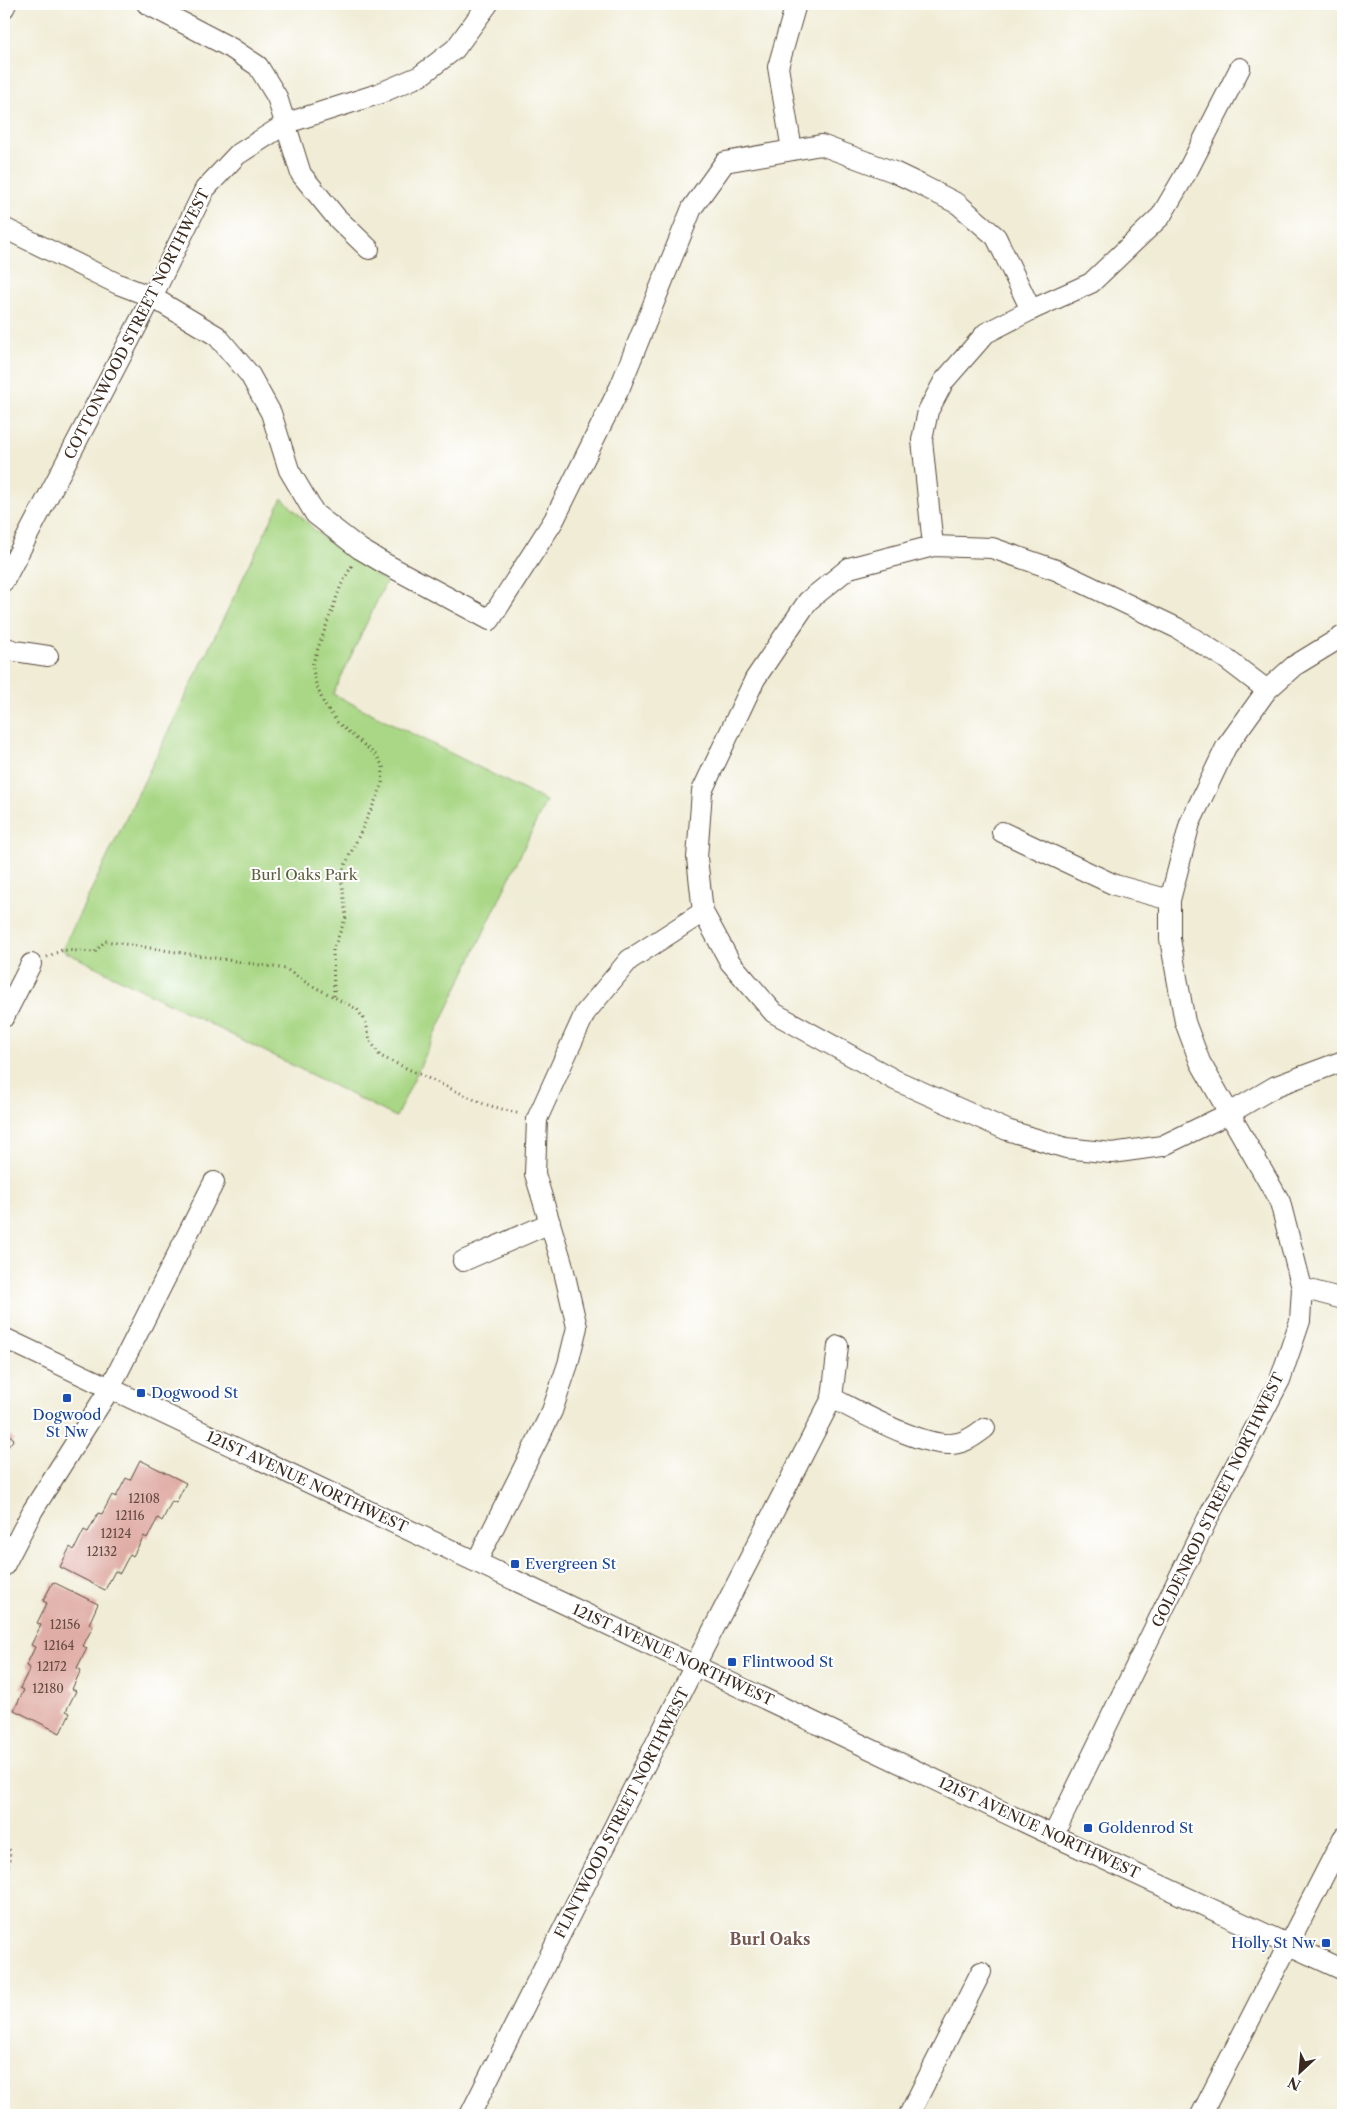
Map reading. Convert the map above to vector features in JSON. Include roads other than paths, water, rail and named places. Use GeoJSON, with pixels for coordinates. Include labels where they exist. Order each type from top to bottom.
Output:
{"type":"FeatureCollection","features":[{"type":"Feature","properties":{"kind":"street"},"geometry":{"type":"LineString","coordinates":[[4,8],[6,4]]}},
{"type":"Feature","properties":{"kind":"street"},"geometry":{"type":"LineString","coordinates":[[147,4],[231,48],[258,66],[277,97],[301,174],[336,217],[369,249]]}},
{"type":"Feature","properties":{"kind":"street","name":"COTTONWOOD STREET NORTHWEST"},"geometry":{"type":"LineString","coordinates":[[4,581],[152,297],[205,189],[237,155],[286,123],[378,94],[420,76],[456,49],[488,4]]}},
{"type":"Feature","properties":{"kind":"street"},"geometry":{"type":"LineString","coordinates":[[792,150],[778,67],[796,4]]}},
{"type":"Feature","properties":{"kind":"street"},"geometry":{"type":"LineString","coordinates":[[933,546],[922,440],[928,410],[944,381],[986,333],[1090,283],[1161,216],[1189,168],[1240,68]]}},
{"type":"Feature","properties":{"kind":"street"},"geometry":{"type":"LineString","coordinates":[[4,228],[118,284],[152,297],[217,336],[244,369],[271,413],[289,470],[316,514],[360,549],[490,620],[554,520],[620,387],[692,208],[725,162],[821,145],[894,172],[958,204],[996,237],[1031,310]]}},
{"type":"Feature","properties":{"kind":"street"},"geometry":{"type":"LineString","coordinates":[[1266,690],[1225,658],[1177,628],[1056,570],[992,548],[933,546],[850,568],[808,601],[755,678],[702,791],[697,858],[703,912],[730,962],[774,1013],[895,1080],[1007,1130],[1066,1148],[1112,1153],[1162,1146],[1228,1114],[1276,1086],[1343,1061]]}},
{"type":"Feature","properties":{"kind":"street","name":"GOLDENROD STREET NORTHWEST"},"geometry":{"type":"LineString","coordinates":[[1053,1836],[1207,1520],[1280,1380],[1300,1321],[1302,1288],[1280,1202],[1200,1062],[1184,1022],[1170,939],[1170,900],[1190,823],[1208,781],[1226,747],[1266,690],[1294,666],[1343,636]]}},
{"type":"Feature","properties":{"kind":"street"},"geometry":{"type":"LineString","coordinates":[[4,648],[48,656]]}},
{"type":"Feature","properties":{"kind":"street"},"geometry":{"type":"LineString","coordinates":[[1002,832],[1115,884],[1170,900]]}},
{"type":"Feature","properties":{"kind":"street"},"geometry":{"type":"LineString","coordinates":[[476,1561],[552,1411],[568,1364],[577,1327],[562,1263],[536,1174],[537,1119],[585,1013],[629,960],[703,912]]}},
{"type":"Feature","properties":{"kind":"street"},"geometry":{"type":"LineString","coordinates":[[4,1016],[32,964]]}},
{"type":"Feature","properties":{"kind":"street"},"geometry":{"type":"LineString","coordinates":[[4,1566],[32,1510],[109,1390],[214,1182]]}},
{"type":"Feature","properties":{"kind":"street"},"geometry":{"type":"LineString","coordinates":[[463,1261],[550,1224]]}},
{"type":"Feature","properties":{"kind":"street"},"geometry":{"type":"LineString","coordinates":[[1302,1288],[1343,1299]]}},
{"type":"Feature","properties":{"kind":"street","name":"121ST AVENUE NORTHWEST"},"geometry":{"type":"LineString","coordinates":[[4,1338],[109,1390],[476,1561],[1053,1836],[1343,1970]]}},
{"type":"Feature","properties":{"kind":"street","name":"FLINTWOOD STREET NORTHWEST"},"geometry":{"type":"LineString","coordinates":[[470,2115],[695,1665],[832,1398],[838,1346]]}},
{"type":"Feature","properties":{"kind":"street"},"geometry":{"type":"LineString","coordinates":[[832,1398],[902,1432],[934,1443],[957,1444],[976,1436],[985,1428]]}},
{"type":"Feature","properties":{"kind":"street"},"geometry":{"type":"LineString","coordinates":[[1201,2115],[1290,1946],[1343,1838]]}},
{"type":"Feature","properties":{"kind":"street"},"geometry":{"type":"LineString","coordinates":[[909,2115],[981,1972]]}},
{"type":"Feature","properties":{"kind":"place","name":"Dogwood St"},"geometry":{"type":"Point","coordinates":[141,1393]}},
{"type":"Feature","properties":{"kind":"place","name":"Dogwood St Nw"},"geometry":{"type":"Point","coordinates":[67,1398]}},
{"type":"Feature","properties":{"kind":"place","name":"Evergreen St"},"geometry":{"type":"Point","coordinates":[515,1564]}},
{"type":"Feature","properties":{"kind":"place","name":"Flintwood St"},"geometry":{"type":"Point","coordinates":[732,1662]}},
{"type":"Feature","properties":{"kind":"place","name":"Goldenrod St"},"geometry":{"type":"Point","coordinates":[1088,1828]}},
{"type":"Feature","properties":{"kind":"place","name":"Holly St Nw"},"geometry":{"type":"Point","coordinates":[1326,1943]}},
{"type":"Feature","properties":{"kind":"district","name":"Burl Oaks"},"geometry":{"type":"Point","coordinates":[770,1939]}},
{"type":"Feature","properties":{"kind":"park label","name":"Burl Oaks Park"},"geometry":{"type":"Point","coordinates":[304,875]}}]}
